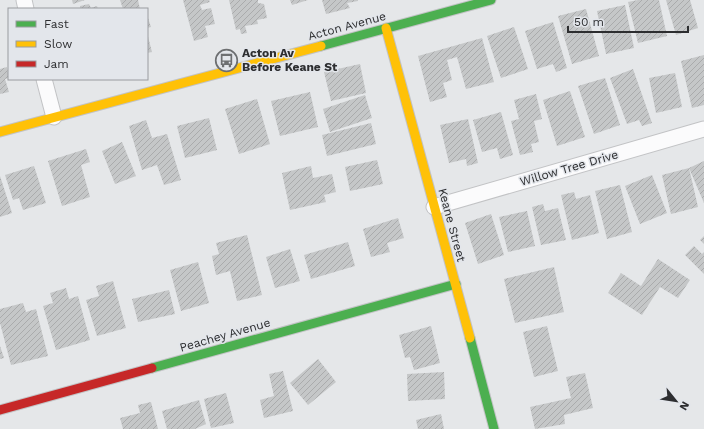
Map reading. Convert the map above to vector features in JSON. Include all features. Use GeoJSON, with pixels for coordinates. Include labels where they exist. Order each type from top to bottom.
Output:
{"type":"FeatureCollection","features":[{"type":"Feature","properties":{"kind":"street","name":"Acton Avenue"},"geometry":{"type":"LineString","coordinates":[[0,132],[491,0]]}},
{"type":"Feature","properties":{"kind":"street","name":"Keane Street"},"geometry":{"type":"LineString","coordinates":[[386,28],[494,429]]}},
{"type":"Feature","properties":{"kind":"street"},"geometry":{"type":"LineString","coordinates":[[44,80],[54,117]]}},
{"type":"Feature","properties":{"kind":"street","name":"Willow Tree Drive"},"geometry":{"type":"LineString","coordinates":[[434,207],[704,129]]}},
{"type":"Feature","properties":{"kind":"street","name":"Peachey Avenue"},"geometry":{"type":"LineString","coordinates":[[0,410],[456,284]]}},
{"type":"Feature","properties":{"kind":"building"},"geometry":{"type":"Polygon","coordinates":[[[72,0],[85,0],[73,4],[72,0]]]}},
{"type":"Feature","properties":{"kind":"building"},"geometry":{"type":"Polygon","coordinates":[[[120,0],[138,0],[140,8],[123,8],[120,0]]]}},
{"type":"Feature","properties":{"kind":"building"},"geometry":{"type":"Polygon","coordinates":[[[183,0],[209,0],[210,2],[200,5],[202,10],[211,8],[215,24],[205,26],[208,37],[194,41],[183,0]]]}},
{"type":"Feature","properties":{"kind":"building"},"geometry":{"type":"Polygon","coordinates":[[[229,0],[258,0],[258,3],[264,4],[267,18],[257,20],[258,24],[245,26],[247,33],[241,34],[240,29],[236,30],[229,0]]]}},
{"type":"Feature","properties":{"kind":"building"},"geometry":{"type":"Polygon","coordinates":[[[290,0],[308,0],[292,5],[290,0]]]}},
{"type":"Feature","properties":{"kind":"building"},"geometry":{"type":"Polygon","coordinates":[[[322,0],[358,1],[347,3],[350,8],[326,14],[322,0]]]}},
{"type":"Feature","properties":{"kind":"building"},"geometry":{"type":"Polygon","coordinates":[[[638,0],[659,0],[667,36],[638,43],[628,2],[638,0]]]}},
{"type":"Feature","properties":{"kind":"building"},"geometry":{"type":"Polygon","coordinates":[[[666,0],[690,0],[698,28],[676,35],[666,0]]]}},
{"type":"Feature","properties":{"kind":"building"},"geometry":{"type":"Polygon","coordinates":[[[89,4],[91,8],[80,8],[80,6],[89,4]]]}},
{"type":"Feature","properties":{"kind":"building"},"geometry":{"type":"Polygon","coordinates":[[[625,5],[634,48],[606,54],[597,11],[625,5]]]}},
{"type":"Feature","properties":{"kind":"building"},"geometry":{"type":"Polygon","coordinates":[[[586,9],[599,56],[572,64],[558,16],[586,9]]]}},
{"type":"Feature","properties":{"kind":"building"},"geometry":{"type":"Polygon","coordinates":[[[148,18],[151,27],[148,28],[148,18]]]}},
{"type":"Feature","properties":{"kind":"building"},"geometry":{"type":"Polygon","coordinates":[[[553,22],[567,68],[556,72],[553,64],[537,69],[525,31],[553,22]]]}},
{"type":"Feature","properties":{"kind":"building"},"geometry":{"type":"Polygon","coordinates":[[[514,27],[528,69],[501,78],[487,36],[514,27]]]}},
{"type":"Feature","properties":{"kind":"building"},"geometry":{"type":"Polygon","coordinates":[[[148,37],[152,52],[148,53],[148,37]]]}},
{"type":"Feature","properties":{"kind":"building"},"geometry":{"type":"Polygon","coordinates":[[[482,38],[494,82],[466,89],[457,57],[447,60],[452,80],[443,83],[447,97],[430,102],[418,56],[482,38]]]}},
{"type":"Feature","properties":{"kind":"building"},"geometry":{"type":"Polygon","coordinates":[[[704,55],[704,105],[692,108],[681,61],[704,55]]]}},
{"type":"Feature","properties":{"kind":"building"},"geometry":{"type":"Polygon","coordinates":[[[360,64],[366,93],[331,101],[324,72],[360,64]]]}},
{"type":"Feature","properties":{"kind":"building"},"geometry":{"type":"Polygon","coordinates":[[[7,67],[8,78],[5,79],[9,92],[0,94],[0,69],[7,67]]]}},
{"type":"Feature","properties":{"kind":"building"},"geometry":{"type":"Polygon","coordinates":[[[633,69],[652,123],[642,126],[639,120],[627,124],[610,78],[633,69]]]}},
{"type":"Feature","properties":{"kind":"building"},"geometry":{"type":"Polygon","coordinates":[[[675,73],[682,107],[656,113],[649,78],[675,73]]]}},
{"type":"Feature","properties":{"kind":"building"},"geometry":{"type":"Polygon","coordinates":[[[605,78],[620,125],[594,134],[578,86],[605,78]]]}},
{"type":"Feature","properties":{"kind":"building"},"geometry":{"type":"Polygon","coordinates":[[[570,91],[585,137],[557,146],[543,100],[570,91]]]}},
{"type":"Feature","properties":{"kind":"building"},"geometry":{"type":"Polygon","coordinates":[[[310,92],[318,127],[280,136],[271,101],[310,92]]]}},
{"type":"Feature","properties":{"kind":"building"},"geometry":{"type":"Polygon","coordinates":[[[536,94],[542,119],[534,121],[539,142],[531,144],[533,152],[520,155],[511,121],[519,119],[514,100],[536,94]]]}},
{"type":"Feature","properties":{"kind":"building"},"geometry":{"type":"Polygon","coordinates":[[[365,95],[372,118],[330,132],[323,109],[365,95]]]}},
{"type":"Feature","properties":{"kind":"building"},"geometry":{"type":"Polygon","coordinates":[[[257,99],[270,144],[239,154],[225,109],[257,99]]]}},
{"type":"Feature","properties":{"kind":"building"},"geometry":{"type":"Polygon","coordinates":[[[501,112],[513,155],[500,159],[497,148],[482,152],[473,120],[501,112]]]}},
{"type":"Feature","properties":{"kind":"building"},"geometry":{"type":"Polygon","coordinates":[[[209,118],[217,150],[185,158],[177,126],[209,118]]]}},
{"type":"Feature","properties":{"kind":"building"},"geometry":{"type":"Polygon","coordinates":[[[468,119],[478,163],[467,166],[466,159],[449,163],[440,125],[468,119]]]}},
{"type":"Feature","properties":{"kind":"building"},"geometry":{"type":"Polygon","coordinates":[[[146,120],[152,138],[167,134],[181,180],[164,185],[157,165],[142,170],[129,126],[146,120]]]}},
{"type":"Feature","properties":{"kind":"building"},"geometry":{"type":"Polygon","coordinates":[[[371,123],[376,144],[327,156],[322,135],[371,123]]]}},
{"type":"Feature","properties":{"kind":"building"},"geometry":{"type":"Polygon","coordinates":[[[122,142],[136,176],[115,184],[102,151],[122,142]]]}},
{"type":"Feature","properties":{"kind":"building"},"geometry":{"type":"Polygon","coordinates":[[[86,149],[90,162],[81,165],[90,197],[62,206],[48,161],[86,149]]]}},
{"type":"Feature","properties":{"kind":"building"},"geometry":{"type":"Polygon","coordinates":[[[377,160],[383,184],[350,191],[345,167],[377,160]]]}},
{"type":"Feature","properties":{"kind":"building"},"geometry":{"type":"Polygon","coordinates":[[[704,161],[704,203],[689,168],[704,161]]]}},
{"type":"Feature","properties":{"kind":"building"},"geometry":{"type":"Polygon","coordinates":[[[34,166],[46,203],[23,210],[19,198],[13,200],[5,175],[34,166]]]}},
{"type":"Feature","properties":{"kind":"building"},"geometry":{"type":"Polygon","coordinates":[[[311,166],[313,178],[332,174],[336,192],[324,195],[326,202],[290,210],[282,173],[311,166]]]}},
{"type":"Feature","properties":{"kind":"building"},"geometry":{"type":"Polygon","coordinates":[[[689,168],[698,207],[671,214],[662,175],[689,168]]]}},
{"type":"Feature","properties":{"kind":"building"},"geometry":{"type":"Polygon","coordinates":[[[652,175],[667,213],[640,224],[625,186],[652,175]]]}},
{"type":"Feature","properties":{"kind":"building"},"geometry":{"type":"Polygon","coordinates":[[[0,176],[12,213],[0,217],[0,176]]]}},
{"type":"Feature","properties":{"kind":"building"},"geometry":{"type":"Polygon","coordinates":[[[620,185],[632,232],[607,239],[595,191],[620,185]]]}},
{"type":"Feature","properties":{"kind":"building"},"geometry":{"type":"Polygon","coordinates":[[[574,192],[576,199],[590,195],[599,233],[572,240],[561,195],[574,192]]]}},
{"type":"Feature","properties":{"kind":"building"},"geometry":{"type":"Polygon","coordinates":[[[543,204],[545,211],[558,208],[566,240],[541,245],[532,207],[543,204]]]}},
{"type":"Feature","properties":{"kind":"building"},"geometry":{"type":"Polygon","coordinates":[[[527,211],[535,246],[508,252],[499,217],[527,211]]]}},
{"type":"Feature","properties":{"kind":"building"},"geometry":{"type":"Polygon","coordinates":[[[491,214],[504,255],[478,264],[465,223],[491,214]]]}},
{"type":"Feature","properties":{"kind":"building"},"geometry":{"type":"Polygon","coordinates":[[[398,218],[404,238],[387,243],[390,252],[371,257],[363,229],[398,218]]]}},
{"type":"Feature","properties":{"kind":"building"},"geometry":{"type":"Polygon","coordinates":[[[247,235],[262,295],[237,301],[230,271],[216,275],[212,256],[219,254],[216,243],[247,235]]]}},
{"type":"Feature","properties":{"kind":"building"},"geometry":{"type":"Polygon","coordinates":[[[704,236],[704,244],[700,240],[704,236]]]}},
{"type":"Feature","properties":{"kind":"building"},"geometry":{"type":"Polygon","coordinates":[[[348,242],[355,266],[311,279],[304,255],[348,242]]]}},
{"type":"Feature","properties":{"kind":"building"},"geometry":{"type":"Polygon","coordinates":[[[694,246],[702,254],[704,252],[704,274],[685,255],[694,246]]]}},
{"type":"Feature","properties":{"kind":"building"},"geometry":{"type":"Polygon","coordinates":[[[290,249],[300,281],[275,288],[266,257],[290,249]]]}},
{"type":"Feature","properties":{"kind":"building"},"geometry":{"type":"Polygon","coordinates":[[[658,259],[690,280],[678,298],[660,287],[642,315],[608,293],[621,273],[641,286],[658,259]]]}},
{"type":"Feature","properties":{"kind":"building"},"geometry":{"type":"Polygon","coordinates":[[[198,262],[209,303],[181,311],[170,270],[198,262]]]}},
{"type":"Feature","properties":{"kind":"building"},"geometry":{"type":"Polygon","coordinates":[[[554,267],[564,312],[515,323],[504,279],[554,267]]]}},
{"type":"Feature","properties":{"kind":"building"},"geometry":{"type":"Polygon","coordinates":[[[113,281],[126,328],[97,336],[86,300],[99,296],[96,286],[113,281]]]}},
{"type":"Feature","properties":{"kind":"building"},"geometry":{"type":"Polygon","coordinates":[[[66,288],[69,299],[78,296],[90,340],[56,350],[43,306],[53,303],[50,293],[66,288]]]}},
{"type":"Feature","properties":{"kind":"building"},"geometry":{"type":"Polygon","coordinates":[[[169,290],[175,314],[138,322],[132,299],[169,290]]]}},
{"type":"Feature","properties":{"kind":"building"},"geometry":{"type":"Polygon","coordinates":[[[23,303],[26,312],[36,309],[48,356],[11,365],[0,323],[0,309],[23,303]]]}},
{"type":"Feature","properties":{"kind":"building"},"geometry":{"type":"Polygon","coordinates":[[[431,326],[440,363],[414,370],[410,357],[405,358],[399,335],[431,326]]]}},
{"type":"Feature","properties":{"kind":"building"},"geometry":{"type":"Polygon","coordinates":[[[547,326],[558,371],[534,377],[523,332],[547,326]]]}},
{"type":"Feature","properties":{"kind":"building"},"geometry":{"type":"Polygon","coordinates":[[[0,346],[4,358],[0,359],[0,346]]]}},
{"type":"Feature","properties":{"kind":"building"},"geometry":{"type":"Polygon","coordinates":[[[318,359],[336,382],[308,405],[290,383],[318,359]]]}},
{"type":"Feature","properties":{"kind":"building"},"geometry":{"type":"Polygon","coordinates":[[[283,371],[293,411],[264,418],[260,400],[274,396],[269,374],[283,371]]]}},
{"type":"Feature","properties":{"kind":"building"},"geometry":{"type":"Polygon","coordinates":[[[444,372],[445,399],[408,401],[407,374],[444,372]]]}},
{"type":"Feature","properties":{"kind":"building"},"geometry":{"type":"Polygon","coordinates":[[[585,373],[593,408],[564,415],[565,424],[535,429],[530,407],[571,398],[566,377],[585,373]]]}},
{"type":"Feature","properties":{"kind":"building"},"geometry":{"type":"Polygon","coordinates":[[[226,393],[234,423],[211,428],[204,399],[226,393]]]}},
{"type":"Feature","properties":{"kind":"building"},"geometry":{"type":"Polygon","coordinates":[[[199,400],[206,424],[195,429],[167,429],[162,411],[199,400]]]}},
{"type":"Feature","properties":{"kind":"building"},"geometry":{"type":"Polygon","coordinates":[[[151,402],[158,429],[123,429],[120,418],[140,413],[138,405],[151,402]]]}},
{"type":"Feature","properties":{"kind":"building"},"geometry":{"type":"Polygon","coordinates":[[[441,414],[444,429],[418,429],[416,420],[441,414]]]}},
{"type":"Feature","properties":{"kind":"traffic: fast"},"geometry":{"type":"LineString","coordinates":[[321,46],[491,0]]}},
{"type":"Feature","properties":{"kind":"traffic: fast"},"geometry":{"type":"LineString","coordinates":[[152,368],[456,284]]}},
{"type":"Feature","properties":{"kind":"traffic: fast"},"geometry":{"type":"LineString","coordinates":[[470,338],[494,429]]}},
{"type":"Feature","properties":{"kind":"traffic: slow"},"geometry":{"type":"LineString","coordinates":[[386,28],[470,338]]}},
{"type":"Feature","properties":{"kind":"traffic: slow"},"geometry":{"type":"LineString","coordinates":[[0,132],[321,46]]}},
{"type":"Feature","properties":{"kind":"traffic: jam"},"geometry":{"type":"LineString","coordinates":[[0,410],[152,368]]}},
{"type":"Feature","properties":{"kind":"place","name":"Acton Av Before Keane St"},"geometry":{"type":"Point","coordinates":[227,60]}}]}
